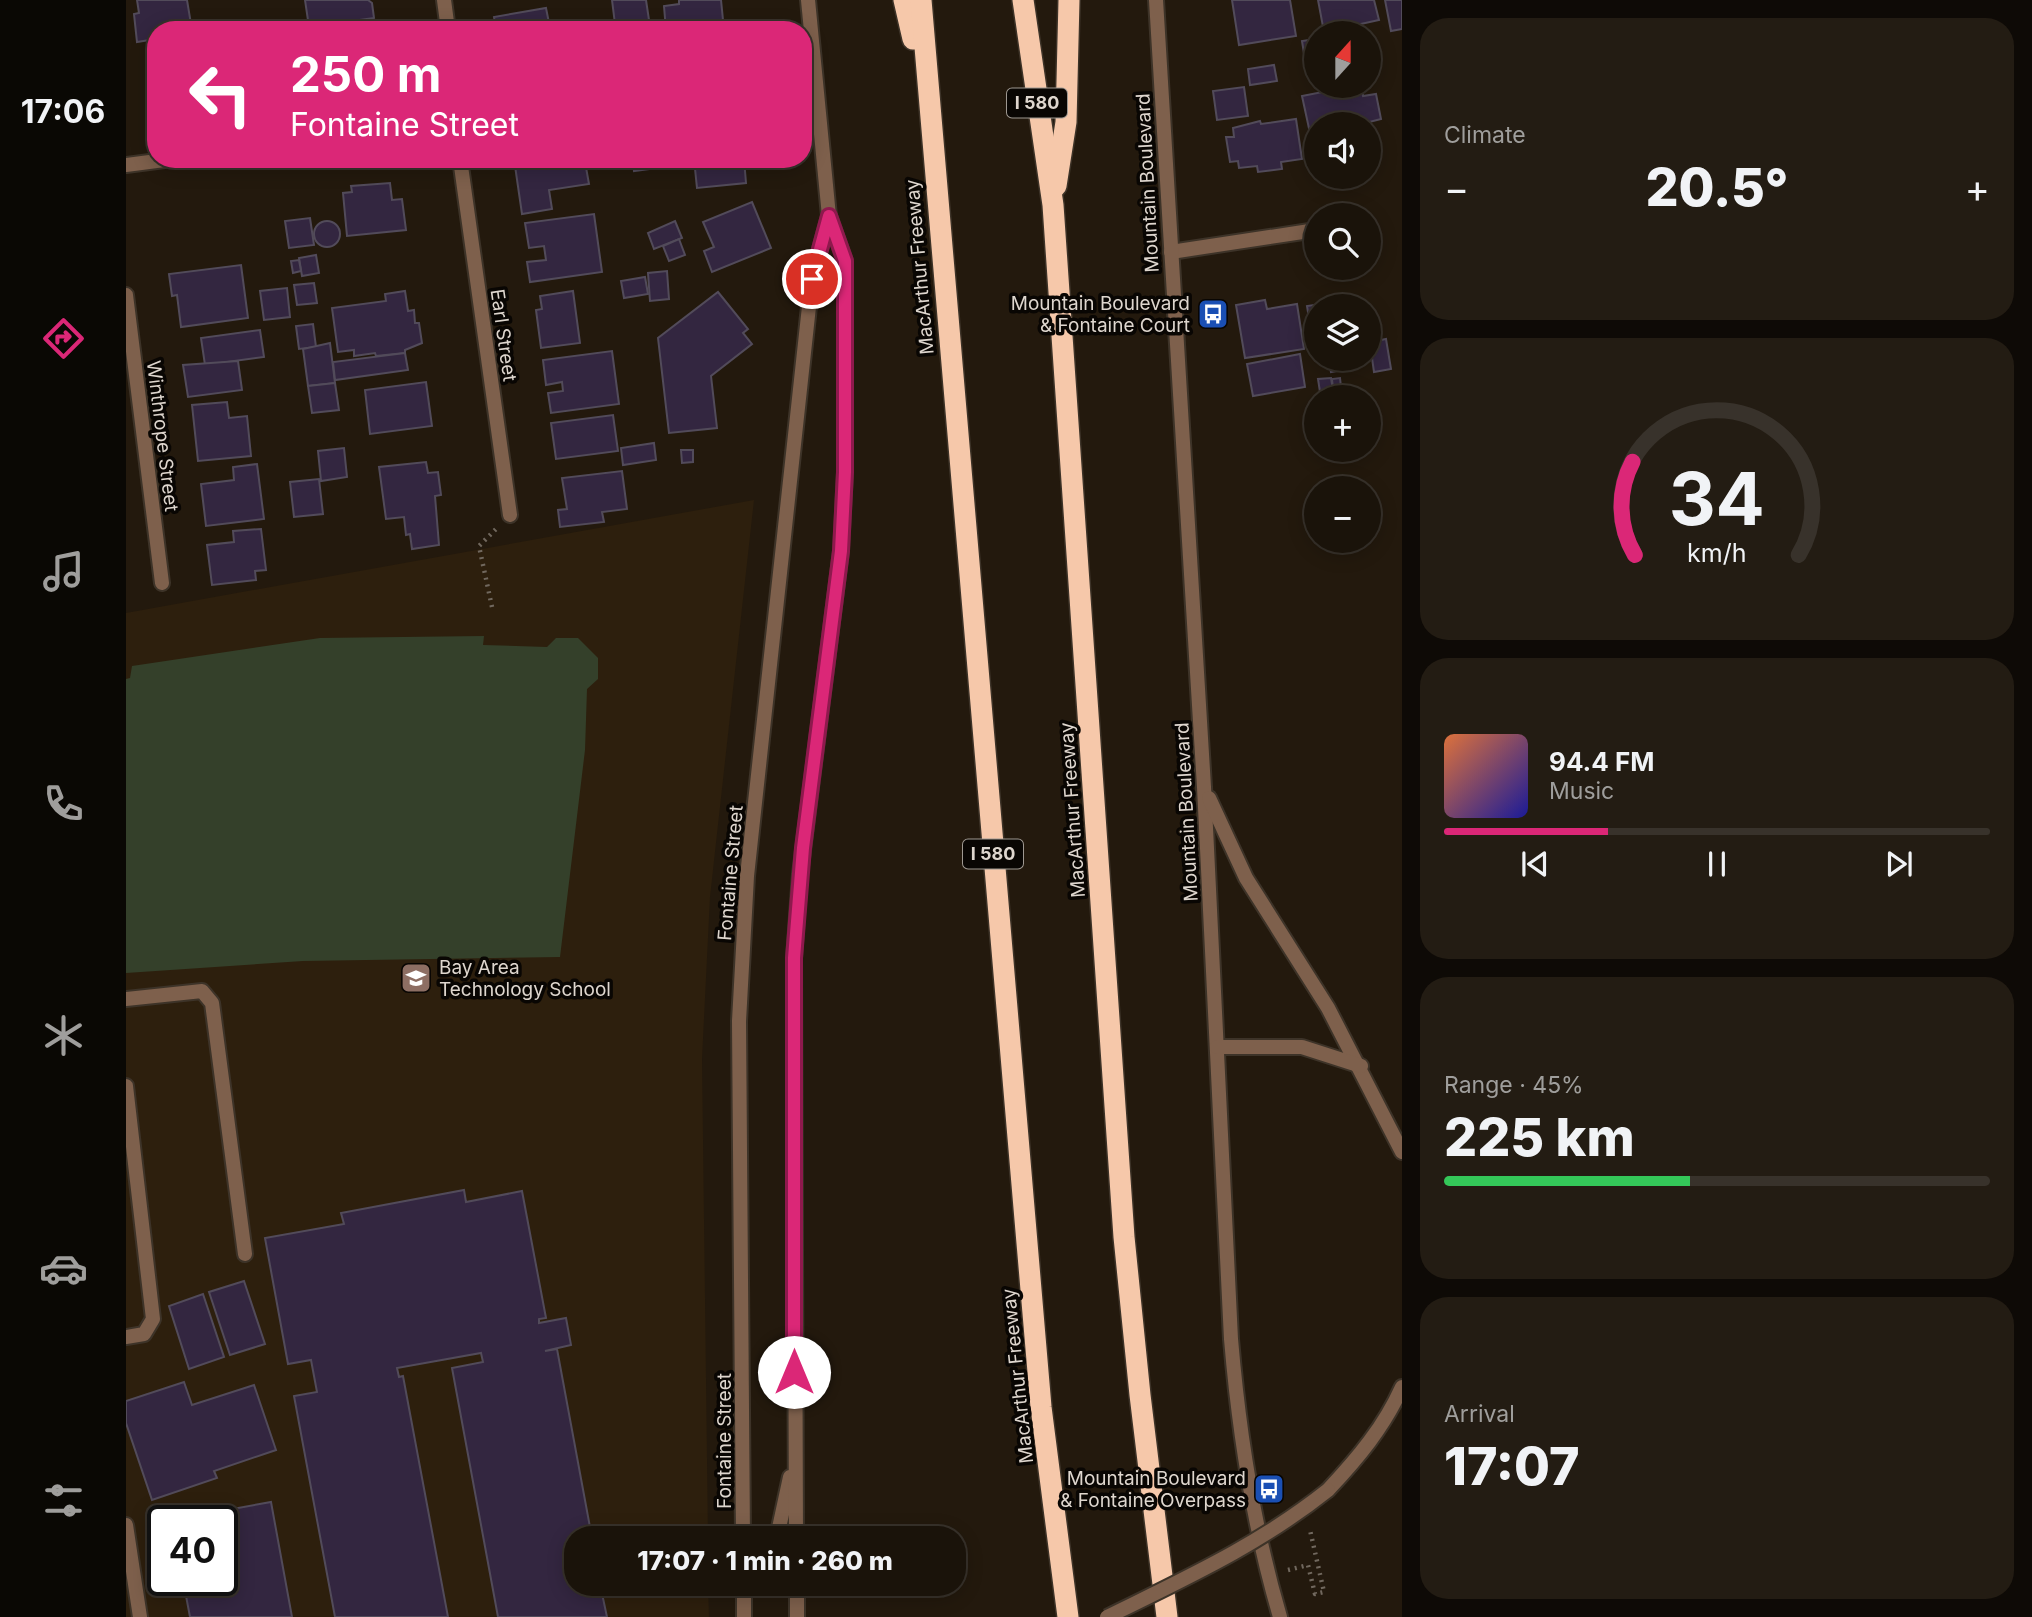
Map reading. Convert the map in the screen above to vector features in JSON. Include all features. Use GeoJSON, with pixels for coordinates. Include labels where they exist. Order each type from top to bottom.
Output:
{"type":"FeatureCollection","features":[{"type":"Feature","properties":{"kind":"highway"},"geometry":{"type":"LineString","coordinates":[[904,0],[927,91]]}},
{"type":"Feature","properties":{"kind":"highway","name":"MacArthur Freeway"},"geometry":{"type":"LineString","coordinates":[[920,0],[1041,1407],[1068,1617]]}},
{"type":"Feature","properties":{"kind":"highway","name":"MacArthur Freeway"},"geometry":{"type":"LineString","coordinates":[[1023,0],[1053,205],[1124,1237],[1141,1408],[1167,1617]]}},
{"type":"Feature","properties":{"kind":"highway"},"geometry":{"type":"LineString","coordinates":[[1053,205],[1066,122],[1069,0]]}},
{"type":"Feature","properties":{"kind":"street"},"geometry":{"type":"LineString","coordinates":[[444,0],[447,21]]}},
{"type":"Feature","properties":{"kind":"street","name":"Fontaine Street"},"geometry":{"type":"LineString","coordinates":[[808,0],[809,21]]}},
{"type":"Feature","properties":{"kind":"street","name":"Mountain Boulevard"},"geometry":{"type":"LineString","coordinates":[[1156,0],[1204,787],[1238,1427],[1252,1511],[1280,1617]]}},
{"type":"Feature","properties":{"kind":"street","name":"Fontaine Street"},"geometry":{"type":"LineString","coordinates":[[796,1526],[794,958],[801,860],[841,551],[845,472],[845,261],[829,216],[812,88]]}},
{"type":"Feature","properties":{"kind":"street"},"geometry":{"type":"LineString","coordinates":[[126,165],[147,162]]}},
{"type":"Feature","properties":{"kind":"street","name":"Earl Street"},"geometry":{"type":"LineString","coordinates":[[461,168],[510,515]]}},
{"type":"Feature","properties":{"kind":"street","name":"Fontaine Street"},"geometry":{"type":"LineString","coordinates":[[743,1526],[739,1021],[747,876],[812,279],[829,216]]}},
{"type":"Feature","properties":{"kind":"street"},"geometry":{"type":"LineString","coordinates":[[1171,253],[1304,232]]}},
{"type":"Feature","properties":{"kind":"street","name":"Winthrope Street"},"geometry":{"type":"LineString","coordinates":[[126,295],[162,583]]}},
{"type":"Feature","properties":{"kind":"street"},"geometry":{"type":"LineString","coordinates":[[1204,787],[1225,839],[1246,878],[1361,1066],[1402,1152]]}},
{"type":"Feature","properties":{"kind":"street"},"geometry":{"type":"LineString","coordinates":[[126,999],[202,991],[212,1003],[245,1254]]}},
{"type":"Feature","properties":{"kind":"street"},"geometry":{"type":"LineString","coordinates":[[1217,1047],[1302,1047],[1361,1066]]}},
{"type":"Feature","properties":{"kind":"street"},"geometry":{"type":"LineString","coordinates":[[126,1086],[153,1319],[144,1334],[126,1337]]}},
{"type":"Feature","properties":{"kind":"street"},"geometry":{"type":"LineString","coordinates":[[1107,1617],[1284,1525],[1328,1490],[1368,1444],[1390,1413],[1402,1387]]}},
{"type":"Feature","properties":{"kind":"street"},"geometry":{"type":"LineString","coordinates":[[779,1526],[794,1453]]}},
{"type":"Feature","properties":{"kind":"street"},"geometry":{"type":"LineString","coordinates":[[126,1525],[140,1617]]}},
{"type":"Feature","properties":{"kind":"street"},"geometry":{"type":"LineString","coordinates":[[744,1596],[744,1617]]}},
{"type":"Feature","properties":{"kind":"street"},"geometry":{"type":"LineString","coordinates":[[797,1596],[797,1617]]}},
{"type":"Feature","properties":{"kind":"path"},"geometry":{"type":"LineString","coordinates":[[479,546],[492,607]]}},
{"type":"Feature","properties":{"kind":"path"},"geometry":{"type":"LineString","coordinates":[[1308,1565],[1315,1594],[1324,1592],[1317,1558]]}},
{"type":"Feature","properties":{"kind":"shaded area","name":"Bay Area Technology School"},"geometry":{"type":"Polygon","coordinates":[[[754,500],[710,897],[702,1059],[708,1526],[564,1526],[564,1596],[708,1596],[709,1617],[126,1617],[126,613],[754,500]]]}},
{"type":"Feature","properties":{"kind":"green space"},"geometry":{"type":"Polygon","coordinates":[[[484,636],[483,645],[547,647],[556,638],[578,638],[598,658],[598,679],[587,689],[585,750],[560,957],[303,961],[126,973],[126,679],[130,678],[132,666],[320,638],[484,636]]]}},
{"type":"Feature","properties":{"kind":"building"},"geometry":{"type":"Polygon","coordinates":[[[137,0],[187,0],[190,21],[147,21],[147,40],[137,42],[134,14],[139,13],[137,0]]]}},
{"type":"Feature","properties":{"kind":"building"},"geometry":{"type":"Polygon","coordinates":[[[305,0],[368,0],[372,3],[374,18],[308,21],[305,0]]]}},
{"type":"Feature","properties":{"kind":"building"},"geometry":{"type":"Polygon","coordinates":[[[612,0],[646,0],[649,20],[615,21],[612,0]]]}},
{"type":"Feature","properties":{"kind":"building"},"geometry":{"type":"Polygon","coordinates":[[[679,0],[721,0],[723,21],[665,21],[664,6],[679,4],[679,0]]]}},
{"type":"Feature","properties":{"kind":"building"},"geometry":{"type":"Polygon","coordinates":[[[1232,0],[1290,0],[1296,36],[1239,45],[1232,0]]]}},
{"type":"Feature","properties":{"kind":"building"},"geometry":{"type":"Polygon","coordinates":[[[1318,0],[1374,0],[1379,20],[1374,21],[1322,21],[1318,0]]]}},
{"type":"Feature","properties":{"kind":"building"},"geometry":{"type":"Polygon","coordinates":[[[1385,0],[1402,0],[1402,29],[1391,31],[1385,0]]]}},
{"type":"Feature","properties":{"kind":"building"},"geometry":{"type":"Polygon","coordinates":[[[546,8],[549,21],[495,21],[494,17],[546,8]]]}},
{"type":"Feature","properties":{"kind":"building"},"geometry":{"type":"Polygon","coordinates":[[[1274,65],[1277,81],[1250,85],[1248,69],[1274,65]]]}},
{"type":"Feature","properties":{"kind":"building"},"geometry":{"type":"Polygon","coordinates":[[[1244,87],[1248,116],[1217,120],[1213,91],[1244,87]]]}},
{"type":"Feature","properties":{"kind":"building"},"geometry":{"type":"Polygon","coordinates":[[[1302,96],[1377,98],[1380,112],[1305,112],[1302,96]]]}},
{"type":"Feature","properties":{"kind":"building"},"geometry":{"type":"Polygon","coordinates":[[[1296,119],[1302,159],[1281,162],[1282,169],[1258,172],[1257,166],[1239,168],[1238,161],[1230,162],[1226,137],[1234,137],[1233,128],[1260,121],[1261,124],[1296,119]]]}},
{"type":"Feature","properties":{"kind":"building"},"geometry":{"type":"Polygon","coordinates":[[[515,168],[586,168],[589,184],[549,190],[552,209],[522,214],[515,168]]]}},
{"type":"Feature","properties":{"kind":"building"},"geometry":{"type":"Polygon","coordinates":[[[634,168],[657,168],[634,171],[634,168]]]}},
{"type":"Feature","properties":{"kind":"building"},"geometry":{"type":"Polygon","coordinates":[[[695,168],[745,168],[746,183],[697,188],[695,168]]]}},
{"type":"Feature","properties":{"kind":"building"},"geometry":{"type":"Polygon","coordinates":[[[390,183],[392,200],[402,199],[406,230],[347,236],[343,193],[352,192],[351,186],[390,183]]]}},
{"type":"Feature","properties":{"kind":"building"},"geometry":{"type":"Polygon","coordinates":[[[752,202],[771,248],[712,272],[704,251],[714,247],[703,222],[752,202]]]}},
{"type":"Feature","properties":{"kind":"building"},"geometry":{"type":"Polygon","coordinates":[[[594,214],[602,272],[530,282],[527,262],[546,260],[544,246],[529,248],[525,223],[594,214]]]}},
{"type":"Feature","properties":{"kind":"building"},"geometry":{"type":"Polygon","coordinates":[[[310,218],[314,245],[289,248],[285,221],[310,218]]]}},
{"type":"Feature","properties":{"kind":"building"},"geometry":{"type":"Polygon","coordinates":[[[327,221],[336,225],[340,234],[336,243],[327,247],[318,243],[314,234],[318,225],[327,221]]]}},
{"type":"Feature","properties":{"kind":"building"},"geometry":{"type":"Polygon","coordinates":[[[675,221],[682,238],[654,249],[648,233],[675,221]]]}},
{"type":"Feature","properties":{"kind":"building"},"geometry":{"type":"Polygon","coordinates":[[[679,239],[685,255],[669,261],[663,246],[679,239]]]}},
{"type":"Feature","properties":{"kind":"building"},"geometry":{"type":"Polygon","coordinates":[[[316,255],[319,273],[302,276],[299,258],[316,255]]]}},
{"type":"Feature","properties":{"kind":"building"},"geometry":{"type":"Polygon","coordinates":[[[299,260],[301,271],[293,273],[291,261],[299,260]]]}},
{"type":"Feature","properties":{"kind":"building"},"geometry":{"type":"Polygon","coordinates":[[[241,265],[248,318],[181,327],[177,295],[172,296],[169,274],[241,265]]]}},
{"type":"Feature","properties":{"kind":"building"},"geometry":{"type":"Polygon","coordinates":[[[667,271],[669,299],[650,301],[648,273],[667,271]]]}},
{"type":"Feature","properties":{"kind":"building"},"geometry":{"type":"Polygon","coordinates":[[[645,277],[648,294],[624,298],[621,281],[645,277]]]}},
{"type":"Feature","properties":{"kind":"building"},"geometry":{"type":"Polygon","coordinates":[[[314,283],[317,303],[297,305],[294,285],[314,283]]]}},
{"type":"Feature","properties":{"kind":"building"},"geometry":{"type":"Polygon","coordinates":[[[287,288],[290,317],[264,320],[260,291],[287,288]]]}},
{"type":"Feature","properties":{"kind":"building"},"geometry":{"type":"Polygon","coordinates":[[[405,291],[408,311],[414,310],[415,323],[419,323],[422,343],[405,350],[405,353],[354,356],[354,350],[338,352],[332,308],[386,301],[385,294],[405,291]]]}},
{"type":"Feature","properties":{"kind":"building"},"geometry":{"type":"Polygon","coordinates":[[[573,291],[580,343],[541,348],[536,310],[542,309],[540,296],[573,291]]]}},
{"type":"Feature","properties":{"kind":"building"},"geometry":{"type":"Polygon","coordinates":[[[718,292],[748,329],[743,333],[752,344],[711,376],[717,428],[669,433],[658,338],[718,292]]]}},
{"type":"Feature","properties":{"kind":"building"},"geometry":{"type":"Polygon","coordinates":[[[1265,300],[1267,309],[1297,304],[1304,349],[1245,358],[1236,305],[1265,300]]]}},
{"type":"Feature","properties":{"kind":"building"},"geometry":{"type":"Polygon","coordinates":[[[313,324],[316,347],[299,349],[296,326],[313,324]]]}},
{"type":"Feature","properties":{"kind":"building"},"geometry":{"type":"Polygon","coordinates":[[[260,330],[264,357],[205,365],[201,338],[260,330]]]}},
{"type":"Feature","properties":{"kind":"building"},"geometry":{"type":"Polygon","coordinates":[[[1386,339],[1391,369],[1381,371],[1381,340],[1386,339]]]}},
{"type":"Feature","properties":{"kind":"building"},"geometry":{"type":"Polygon","coordinates":[[[330,343],[335,383],[308,386],[303,349],[330,343]]]}},
{"type":"Feature","properties":{"kind":"building"},"geometry":{"type":"Polygon","coordinates":[[[612,351],[619,404],[551,413],[548,393],[563,391],[562,382],[546,385],[543,360],[612,351]]]}},
{"type":"Feature","properties":{"kind":"building"},"geometry":{"type":"Polygon","coordinates":[[[405,353],[408,370],[335,380],[333,362],[405,353]]]}},
{"type":"Feature","properties":{"kind":"building"},"geometry":{"type":"Polygon","coordinates":[[[1300,354],[1304,387],[1253,396],[1247,364],[1300,354]]]}},
{"type":"Feature","properties":{"kind":"building"},"geometry":{"type":"Polygon","coordinates":[[[238,361],[242,390],[188,397],[183,365],[238,361]]]}},
{"type":"Feature","properties":{"kind":"building"},"geometry":{"type":"Polygon","coordinates":[[[1331,378],[1332,385],[1319,385],[1318,379],[1331,378]]]}},
{"type":"Feature","properties":{"kind":"building"},"geometry":{"type":"Polygon","coordinates":[[[1340,378],[1341,385],[1333,385],[1332,379],[1340,378]]]}},
{"type":"Feature","properties":{"kind":"building"},"geometry":{"type":"Polygon","coordinates":[[[426,382],[432,426],[370,434],[365,390],[426,382]]]}},
{"type":"Feature","properties":{"kind":"building"},"geometry":{"type":"Polygon","coordinates":[[[335,383],[339,410],[312,413],[308,386],[335,383]]]}},
{"type":"Feature","properties":{"kind":"building"},"geometry":{"type":"Polygon","coordinates":[[[227,402],[229,418],[247,416],[251,456],[198,461],[192,405],[227,402]]]}},
{"type":"Feature","properties":{"kind":"building"},"geometry":{"type":"Polygon","coordinates":[[[613,415],[618,451],[556,459],[551,423],[613,415]]]}},
{"type":"Feature","properties":{"kind":"building"},"geometry":{"type":"Polygon","coordinates":[[[654,443],[656,460],[623,465],[621,448],[654,443]]]}},
{"type":"Feature","properties":{"kind":"building"},"geometry":{"type":"Polygon","coordinates":[[[344,448],[347,477],[321,481],[318,451],[344,448]]]}},
{"type":"Feature","properties":{"kind":"building"},"geometry":{"type":"Polygon","coordinates":[[[681,450],[693,450],[693,462],[682,463],[681,450]]]}},
{"type":"Feature","properties":{"kind":"building"},"geometry":{"type":"Polygon","coordinates":[[[426,462],[428,473],[438,472],[441,495],[435,496],[439,545],[412,549],[410,534],[406,535],[404,517],[386,519],[379,467],[426,462]]]}},
{"type":"Feature","properties":{"kind":"building"},"geometry":{"type":"Polygon","coordinates":[[[257,464],[264,519],[206,526],[201,484],[234,480],[233,467],[257,464]]]}},
{"type":"Feature","properties":{"kind":"building"},"geometry":{"type":"Polygon","coordinates":[[[622,471],[627,509],[602,512],[604,522],[560,527],[558,510],[567,509],[562,478],[622,471]]]}},
{"type":"Feature","properties":{"kind":"building"},"geometry":{"type":"Polygon","coordinates":[[[319,479],[323,514],[294,517],[290,482],[319,479]]]}},
{"type":"Feature","properties":{"kind":"building"},"geometry":{"type":"Polygon","coordinates":[[[261,529],[266,570],[255,571],[256,580],[212,585],[207,545],[234,542],[233,531],[261,529]]]}},
{"type":"Feature","properties":{"kind":"building"},"geometry":{"type":"Polygon","coordinates":[[[464,1190],[466,1202],[522,1191],[546,1318],[539,1319],[539,1323],[566,1318],[571,1345],[545,1351],[557,1349],[590,1526],[564,1526],[564,1596],[603,1596],[607,1617],[498,1617],[452,1368],[483,1362],[481,1353],[397,1368],[399,1377],[403,1376],[448,1617],[335,1617],[294,1396],[317,1392],[311,1360],[288,1364],[265,1238],[344,1224],[341,1213],[464,1190]]]}},
{"type":"Feature","properties":{"kind":"building"},"geometry":{"type":"Polygon","coordinates":[[[244,1281],[265,1344],[230,1355],[209,1292],[244,1281]]]}},
{"type":"Feature","properties":{"kind":"building"},"geometry":{"type":"Polygon","coordinates":[[[203,1294],[224,1357],[189,1369],[169,1306],[203,1294]]]}},
{"type":"Feature","properties":{"kind":"building"},"geometry":{"type":"Polygon","coordinates":[[[184,1382],[192,1405],[254,1385],[276,1450],[214,1471],[217,1478],[152,1500],[126,1423],[126,1401],[184,1382]]]}},
{"type":"Feature","properties":{"kind":"building"},"geometry":{"type":"Polygon","coordinates":[[[271,1502],[292,1617],[190,1617],[186,1596],[238,1596],[238,1508],[271,1502]]]}},
{"type":"Feature","properties":{"kind":"place","name":"Mountain Boulevard & Fontaine Court"},"geometry":{"type":"Point","coordinates":[1213,314]}},
{"type":"Feature","properties":{"kind":"place","name":"Bay Area Technology School"},"geometry":{"type":"Point","coordinates":[416,978]}},
{"type":"Feature","properties":{"kind":"place","name":"Mountain Boulevard & Fontaine Overpass"},"geometry":{"type":"Point","coordinates":[1269,1489]}},
{"type":"Feature","properties":{"kind":"route"},"geometry":{"type":"LineString","coordinates":[[794,1372],[794,958],[800,874],[824,666],[841,551],[845,472],[845,261],[829,216],[812,279]]}}]}
